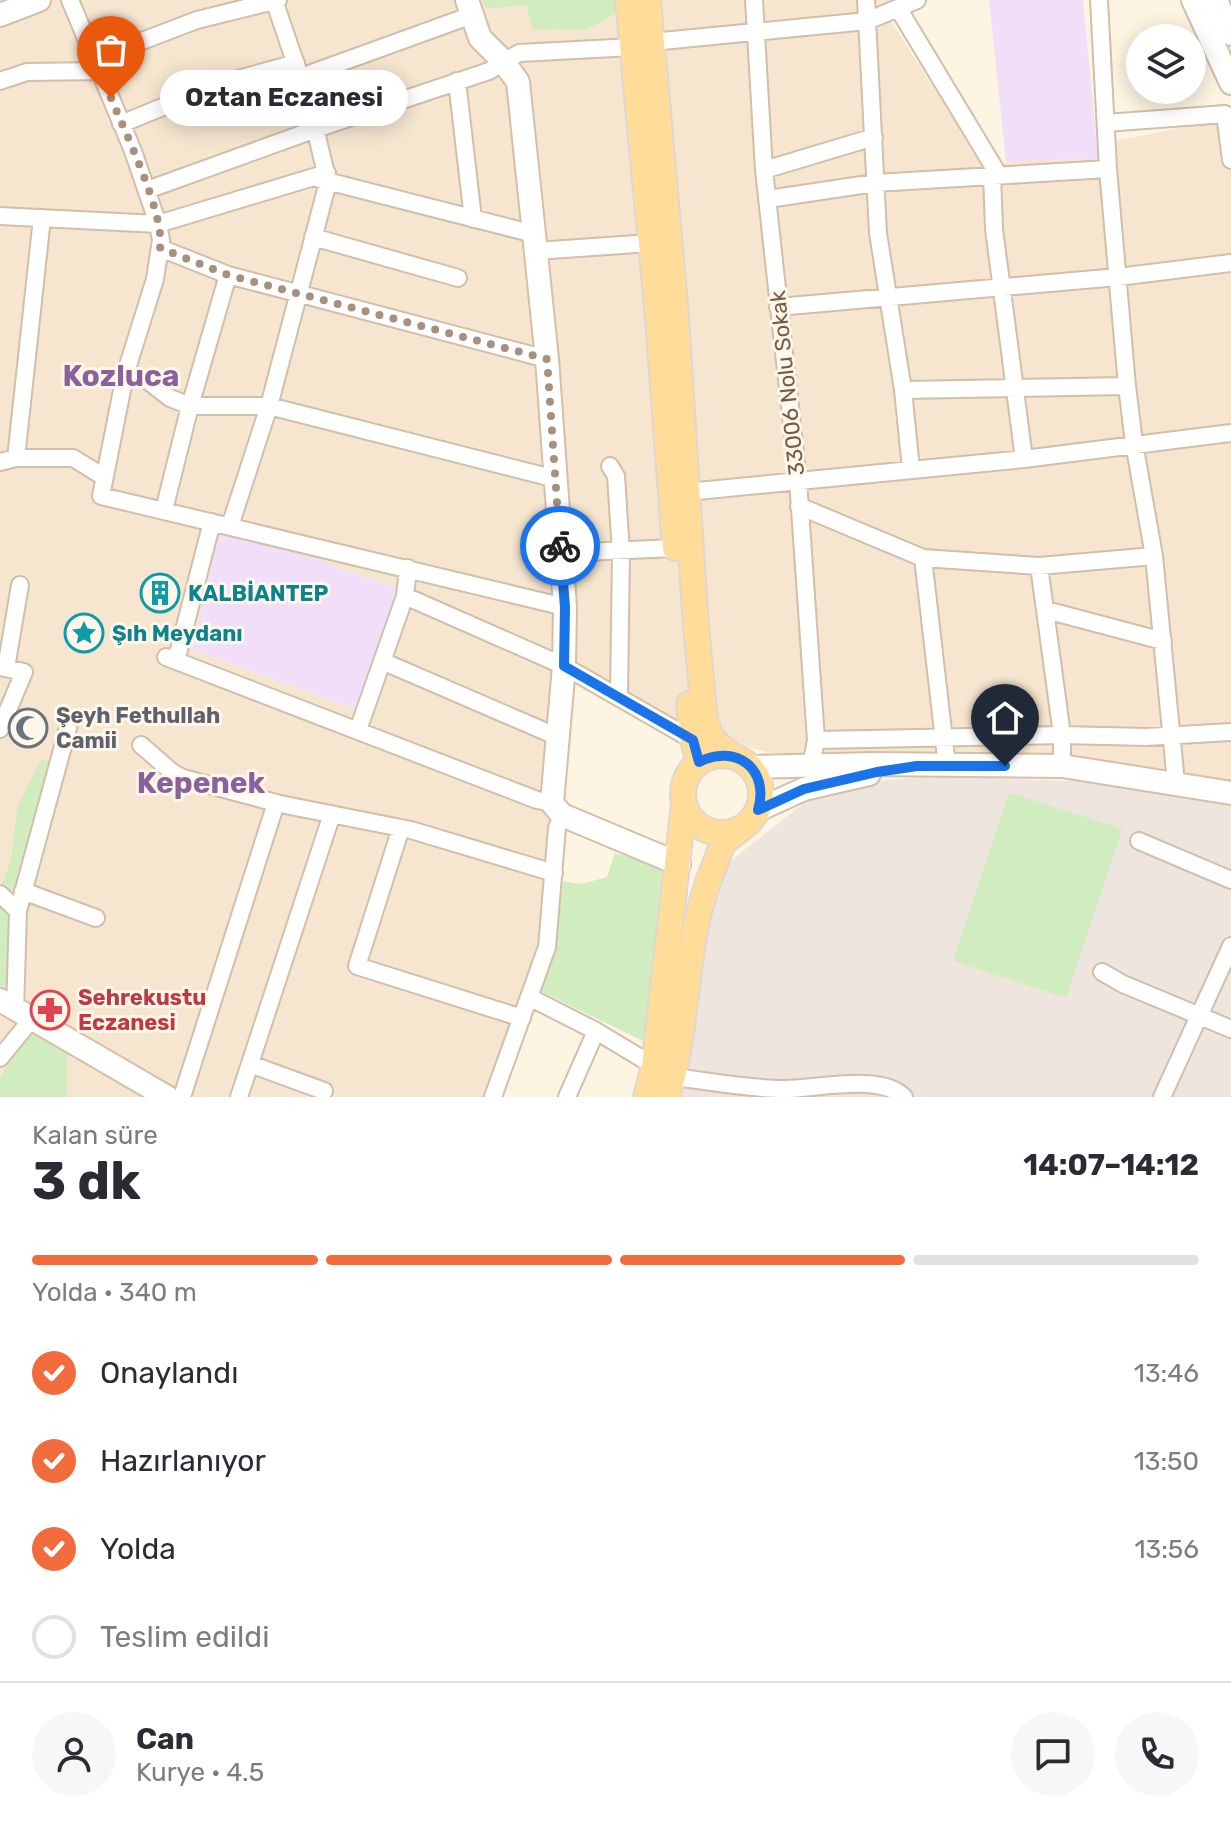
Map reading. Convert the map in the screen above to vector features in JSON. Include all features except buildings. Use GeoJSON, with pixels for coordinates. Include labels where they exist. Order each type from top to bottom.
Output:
{"type":"FeatureCollection","features":[{"type":"Feature","properties":{"kind":"main road"},"geometry":{"type":"LineString","coordinates":[[628,0],[643,44],[675,304],[705,720],[712,739],[741,761],[762,788],[750,819],[724,844],[707,884],[697,917],[664,1080],[646,1097]]}},
{"type":"Feature","properties":{"kind":"main road"},"geometry":{"type":"LineString","coordinates":[[648,0],[643,44],[651,243],[675,548],[696,751],[683,788],[664,1080]]}},
{"type":"Feature","properties":{"kind":"main road"},"geometry":{"type":"LineString","coordinates":[[696,751],[709,757],[741,761]]}},
{"type":"Feature","properties":{"kind":"main road"},"geometry":{"type":"LineString","coordinates":[[684,803],[688,815],[706,830],[718,833],[750,819]]}},
{"type":"Feature","properties":{"kind":"street"},"geometry":{"type":"LineString","coordinates":[[0,15],[39,0]]}},
{"type":"Feature","properties":{"kind":"street"},"geometry":{"type":"LineString","coordinates":[[70,0],[147,190],[158,224],[160,248],[155,279],[125,375],[101,496],[565,607]]}},
{"type":"Feature","properties":{"kind":"street"},"geometry":{"type":"LineString","coordinates":[[0,81],[27,72],[97,65],[197,20],[275,0],[316,129],[323,178],[313,237],[269,406],[230,526]]}},
{"type":"Feature","properties":{"kind":"street","name":"33006 Nolu Sokak"},"geometry":{"type":"LineString","coordinates":[[754,0],[764,170],[798,480],[816,740],[811,766]]}},
{"type":"Feature","properties":{"kind":"street"},"geometry":{"type":"LineString","coordinates":[[866,0],[878,233],[903,390],[911,469]]}},
{"type":"Feature","properties":{"kind":"street"},"geometry":{"type":"LineString","coordinates":[[147,190],[489,71],[519,53],[867,21],[917,0]]}},
{"type":"Feature","properties":{"kind":"street"},"geometry":{"type":"LineString","coordinates":[[1099,0],[1108,169],[1127,386],[1154,556],[1176,783]]}},
{"type":"Feature","properties":{"kind":"street"},"geometry":{"type":"LineString","coordinates":[[1193,0],[1231,83]]}},
{"type":"Feature","properties":{"kind":"street"},"geometry":{"type":"LineString","coordinates":[[1216,0],[1231,34]]}},
{"type":"Feature","properties":{"kind":"street"},"geometry":{"type":"LineString","coordinates":[[121,124],[216,85],[298,70],[470,8],[480,38],[518,82],[547,359],[565,607],[564,666],[558,737],[557,828],[547,947],[493,1097]]}},
{"type":"Feature","properties":{"kind":"street"},"geometry":{"type":"LineString","coordinates":[[898,8],[995,174],[994,229],[1004,287],[1024,459]]}},
{"type":"Feature","properties":{"kind":"street"},"geometry":{"type":"LineString","coordinates":[[457,81],[473,219]]}},
{"type":"Feature","properties":{"kind":"street"},"geometry":{"type":"LineString","coordinates":[[1106,123],[1225,114],[1231,160]]}},
{"type":"Feature","properties":{"kind":"street"},"geometry":{"type":"LineString","coordinates":[[764,170],[874,137]]}},
{"type":"Feature","properties":{"kind":"street"},"geometry":{"type":"LineString","coordinates":[[768,199],[875,183],[1108,169]]}},
{"type":"Feature","properties":{"kind":"street"},"geometry":{"type":"LineString","coordinates":[[0,216],[158,224],[323,178],[473,219],[535,243],[651,243]]}},
{"type":"Feature","properties":{"kind":"street"},"geometry":{"type":"LineString","coordinates":[[42,218],[8,460],[73,458],[104,477]]}},
{"type":"Feature","properties":{"kind":"street"},"geometry":{"type":"LineString","coordinates":[[313,237],[458,278]]}},
{"type":"Feature","properties":{"kind":"street"},"geometry":{"type":"LineString","coordinates":[[160,248],[228,275],[547,359]]}},
{"type":"Feature","properties":{"kind":"street"},"geometry":{"type":"LineString","coordinates":[[778,307],[1118,277],[1231,263]]}},
{"type":"Feature","properties":{"kind":"street"},"geometry":{"type":"LineString","coordinates":[[164,510],[228,275]]}},
{"type":"Feature","properties":{"kind":"street"},"geometry":{"type":"LineString","coordinates":[[125,375],[147,380],[170,398],[190,406],[269,406],[556,479]]}},
{"type":"Feature","properties":{"kind":"street"},"geometry":{"type":"LineString","coordinates":[[903,390],[1127,386]]}},
{"type":"Feature","properties":{"kind":"street"},"geometry":{"type":"LineString","coordinates":[[687,492],[1024,459],[1231,433]]}},
{"type":"Feature","properties":{"kind":"street"},"geometry":{"type":"LineString","coordinates":[[610,466],[616,476],[621,552],[619,696]]}},
{"type":"Feature","properties":{"kind":"street"},"geometry":{"type":"LineString","coordinates":[[799,506],[923,558],[1039,566],[1154,556]]}},
{"type":"Feature","properties":{"kind":"street"},"geometry":{"type":"LineString","coordinates":[[212,522],[171,659],[537,800],[679,864]]}},
{"type":"Feature","properties":{"kind":"street"},"geometry":{"type":"LineString","coordinates":[[561,553],[675,548]]}},
{"type":"Feature","properties":{"kind":"street"},"geometry":{"type":"LineString","coordinates":[[923,558],[947,766]]}},
{"type":"Feature","properties":{"kind":"street"},"geometry":{"type":"LineString","coordinates":[[1039,566],[1062,735],[1062,766]]}},
{"type":"Feature","properties":{"kind":"street"},"geometry":{"type":"LineString","coordinates":[[358,730],[405,596],[408,568]]}},
{"type":"Feature","properties":{"kind":"street"},"geometry":{"type":"LineString","coordinates":[[0,729],[24,672],[3,668],[20,585]]}},
{"type":"Feature","properties":{"kind":"street"},"geometry":{"type":"LineString","coordinates":[[405,596],[564,666],[619,696],[696,751]]}},
{"type":"Feature","properties":{"kind":"street"},"geometry":{"type":"LineString","coordinates":[[1046,610],[1163,641]]}},
{"type":"Feature","properties":{"kind":"street"},"geometry":{"type":"LineString","coordinates":[[382,661],[558,737]]}},
{"type":"Feature","properties":{"kind":"street"},"geometry":{"type":"LineString","coordinates":[[0,1058],[15,1010],[18,911],[68,728]]}},
{"type":"Feature","properties":{"kind":"street"},"geometry":{"type":"LineString","coordinates":[[816,740],[1062,735],[1146,737],[1231,732]]}},
{"type":"Feature","properties":{"kind":"street"},"geometry":{"type":"LineString","coordinates":[[141,745],[183,778],[276,803],[401,828],[554,873]]}},
{"type":"Feature","properties":{"kind":"street"},"geometry":{"type":"LineString","coordinates":[[741,761],[811,766],[1062,766],[1231,793]]}},
{"type":"Feature","properties":{"kind":"street"},"geometry":{"type":"LineString","coordinates":[[750,819],[804,789],[917,766]]}},
{"type":"Feature","properties":{"kind":"street"},"geometry":{"type":"LineString","coordinates":[[182,1097],[276,803]]}},
{"type":"Feature","properties":{"kind":"street"},"geometry":{"type":"LineString","coordinates":[[239,1097],[332,814]]}},
{"type":"Feature","properties":{"kind":"street"},"geometry":{"type":"LineString","coordinates":[[401,828],[357,966],[522,1018]]}},
{"type":"Feature","properties":{"kind":"street"},"geometry":{"type":"LineString","coordinates":[[1139,841],[1231,880]]}},
{"type":"Feature","properties":{"kind":"street"},"geometry":{"type":"LineString","coordinates":[[23,891],[96,918]]}},
{"type":"Feature","properties":{"kind":"street"},"geometry":{"type":"LineString","coordinates":[[0,894],[18,911]]}},
{"type":"Feature","properties":{"kind":"street"},"geometry":{"type":"LineString","coordinates":[[1162,1097],[1231,946]]}},
{"type":"Feature","properties":{"kind":"street"},"geometry":{"type":"LineString","coordinates":[[1102,972],[1123,984],[1231,1029]]}},
{"type":"Feature","properties":{"kind":"street"},"geometry":{"type":"LineString","coordinates":[[529,997],[596,1031],[664,1080],[782,1089],[864,1084],[891,1087],[904,1097]]}},
{"type":"Feature","properties":{"kind":"street"},"geometry":{"type":"LineString","coordinates":[[15,1010],[167,1097]]}},
{"type":"Feature","properties":{"kind":"street"},"geometry":{"type":"LineString","coordinates":[[567,1097],[596,1031]]}},
{"type":"Feature","properties":{"kind":"street"},"geometry":{"type":"LineString","coordinates":[[250,1064],[324,1091]]}},
{"type":"Feature","properties":{"kind":"shaded area"},"geometry":{"type":"Polygon","coordinates":[[[0,0],[911,0],[884,11],[985,167],[1226,119],[1231,125],[1231,787],[771,753],[662,725],[560,675],[554,919],[498,1097],[0,1097],[0,0]]]}},
{"type":"Feature","properties":{"kind":"shaded area"},"geometry":{"type":"Polygon","coordinates":[[[989,0],[1083,0],[1098,158],[1006,162],[989,0]]]}},
{"type":"Feature","properties":{"kind":"shaded area"},"geometry":{"type":"Polygon","coordinates":[[[219,533],[282,548],[397,588],[356,709],[192,649],[219,533]]]}},
{"type":"Feature","properties":{"kind":"shaded area"},"geometry":{"type":"Polygon","coordinates":[[[934,776],[1231,787],[1231,1097],[669,1097],[709,878],[825,786],[934,776]]]}},
{"type":"Feature","properties":{"kind":"green space"},"geometry":{"type":"Polygon","coordinates":[[[483,0],[622,0],[623,9],[586,30],[532,29],[526,5],[485,9],[483,0]]]}},
{"type":"Feature","properties":{"kind":"green space"},"geometry":{"type":"Polygon","coordinates":[[[41,760],[52,762],[10,918],[7,991],[0,985],[0,890],[11,859],[17,808],[41,760]]]}},
{"type":"Feature","properties":{"kind":"green space"},"geometry":{"type":"Polygon","coordinates":[[[1009,792],[1122,829],[1066,998],[953,961],[1009,792]]]}},
{"type":"Feature","properties":{"kind":"green space"},"geometry":{"type":"Polygon","coordinates":[[[615,853],[670,869],[649,1044],[538,990],[555,947],[563,881],[581,884],[607,877],[615,853]]]}},
{"type":"Feature","properties":{"kind":"green space"},"geometry":{"type":"Polygon","coordinates":[[[31,1029],[67,1043],[67,1097],[0,1097],[0,1077],[31,1029]]]}},
{"type":"Feature","properties":{"kind":"way so far"},"geometry":{"type":"LineString","coordinates":[[111,98],[147,190],[158,224],[160,248],[228,275],[547,359],[560,546]]}},
{"type":"Feature","properties":{"kind":"place","name":"Oztan Eczanesi"},"geometry":{"type":"Point","coordinates":[111,98]}},
{"type":"Feature","properties":{"kind":"place","name":"KALBİANTEP"},"geometry":{"type":"Point","coordinates":[160,593]}},
{"type":"Feature","properties":{"kind":"place","name":"Şıh Meydanı"},"geometry":{"type":"Point","coordinates":[84,633]}},
{"type":"Feature","properties":{"kind":"place","name":"Şeyh Fethullah Camii"},"geometry":{"type":"Point","coordinates":[28,728]}},
{"type":"Feature","properties":{"kind":"place","name":"Sehrekustu Eczanesi"},"geometry":{"type":"Point","coordinates":[50,1010]}},
{"type":"Feature","properties":{"kind":"district","name":"Kozluca"},"geometry":{"type":"Point","coordinates":[121,376]}},
{"type":"Feature","properties":{"kind":"district","name":"Kepenek"},"geometry":{"type":"Point","coordinates":[201,783]}},
{"type":"Feature","properties":{"kind":"route"},"geometry":{"type":"LineString","coordinates":[[560,546],[565,607],[564,666],[693,740],[699,762],[720,755],[731,755],[742,760],[751,767],[762,788],[758,810],[804,789],[877,772],[917,766],[1005,766]]}}]}
